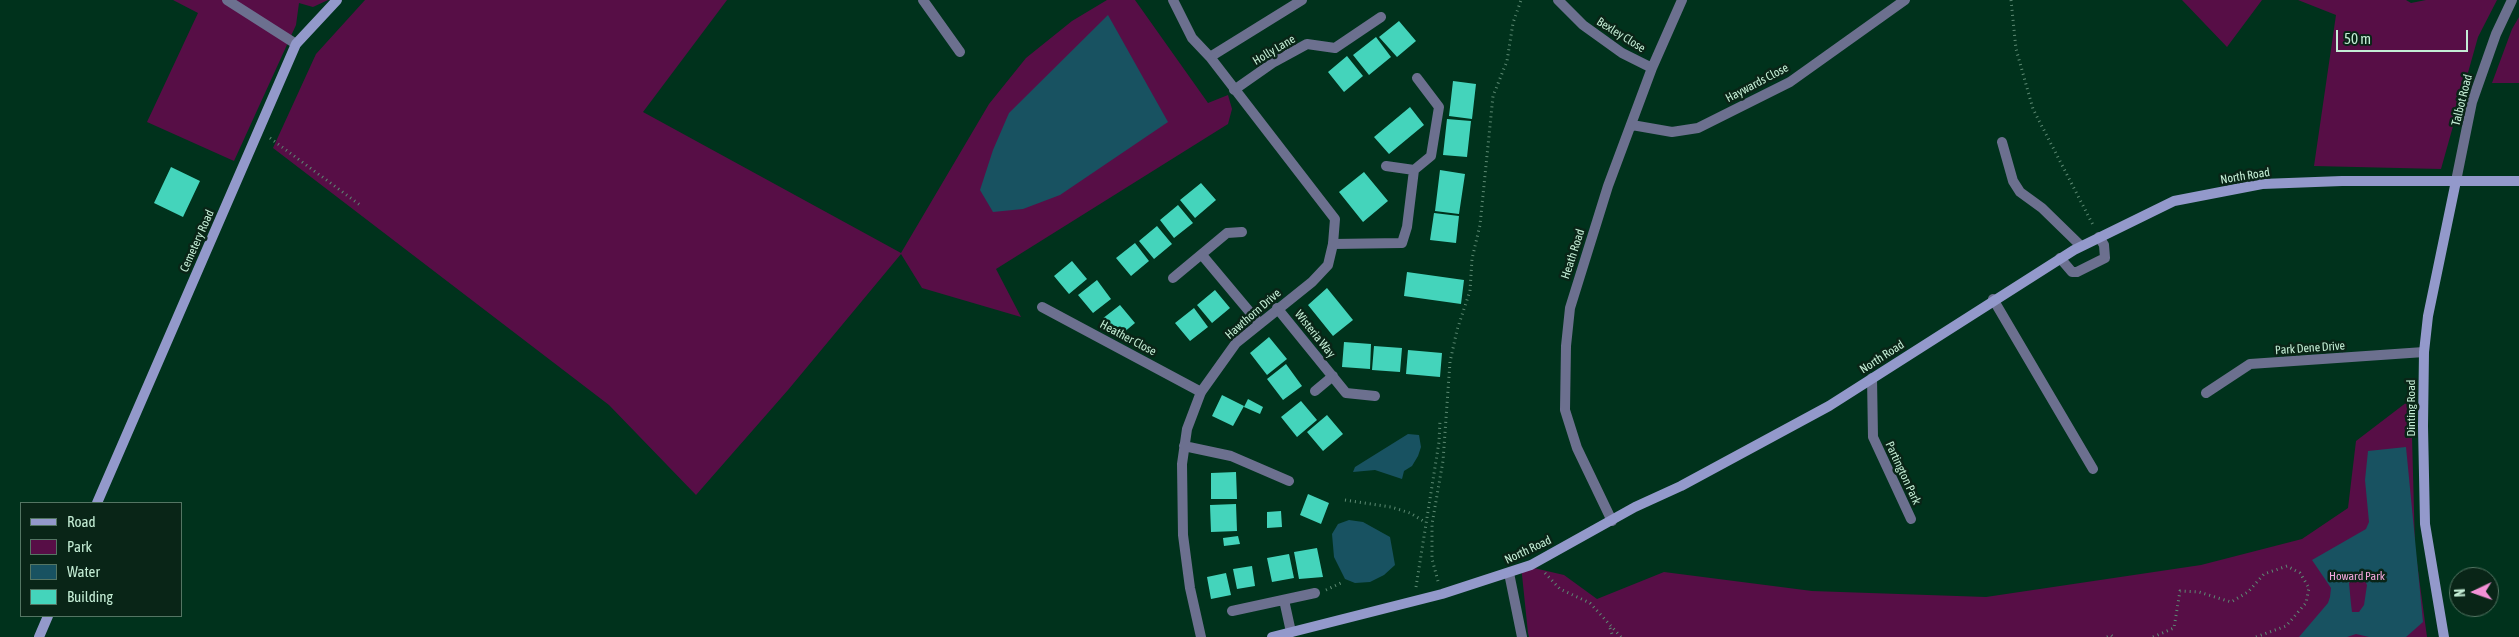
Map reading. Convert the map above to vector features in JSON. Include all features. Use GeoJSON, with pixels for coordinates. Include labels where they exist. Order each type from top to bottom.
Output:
{"type":"FeatureCollection","features":[{"type":"Feature","properties":{"kind":"street"},"geometry":{"type":"LineString","coordinates":[[227,0],[296,44]]}},
{"type":"Feature","properties":{"kind":"street","name":"Cemetery Road"},"geometry":{"type":"LineString","coordinates":[[97,502],[296,44],[337,0]]}},
{"type":"Feature","properties":{"kind":"street"},"geometry":{"type":"LineString","coordinates":[[923,0],[960,52]]}},
{"type":"Feature","properties":{"kind":"street","name":"Hawthorn Drive"},"geometry":{"type":"LineString","coordinates":[[1173,0],[1192,38],[1210,56],[1234,90],[1335,219],[1333,244],[1328,265],[1312,282],[1277,308],[1236,343],[1201,392],[1187,429],[1182,472],[1183,535],[1190,588],[1201,637]]}},
{"type":"Feature","properties":{"kind":"street"},"geometry":{"type":"LineString","coordinates":[[1210,56],[1302,0]]}},
{"type":"Feature","properties":{"kind":"street","name":"Bexley Close"},"geometry":{"type":"LineString","coordinates":[[1558,0],[1583,26],[1622,53],[1652,68]]}},
{"type":"Feature","properties":{"kind":"street","name":"Heath Road"},"geometry":{"type":"LineString","coordinates":[[1612,521],[1577,448],[1565,410],[1566,346],[1570,308],[1580,268],[1652,68],[1682,0]]}},
{"type":"Feature","properties":{"kind":"street","name":"Haywards Close"},"geometry":{"type":"LineString","coordinates":[[1632,124],[1672,132],[1698,128],[1790,82],[1905,0]]}},
{"type":"Feature","properties":{"kind":"street","name":"Talbot Road"},"geometry":{"type":"LineString","coordinates":[[2456,182],[2472,102],[2496,34],[2512,0]]}},
{"type":"Feature","properties":{"kind":"street","name":"Holly Lane"},"geometry":{"type":"LineString","coordinates":[[1234,90],[1274,62],[1307,44],[1335,48],[1381,17]]}},
{"type":"Feature","properties":{"kind":"street"},"geometry":{"type":"LineString","coordinates":[[1333,244],[1402,243],[1407,227],[1414,170],[1431,156],[1439,106],[1417,78]]}},
{"type":"Feature","properties":{"kind":"street"},"geometry":{"type":"LineString","coordinates":[[2002,142],[2013,180],[2024,198],[2042,208],[2081,246]]}},
{"type":"Feature","properties":{"kind":"street"},"geometry":{"type":"LineString","coordinates":[[1386,166],[1414,170]]}},
{"type":"Feature","properties":{"kind":"street","name":"North Road"},"geometry":{"type":"LineString","coordinates":[[1272,637],[1442,594],[1508,574],[1530,565],[1829,406],[1993,299],[2060,258],[2174,201],[2262,184],[2342,181],[2519,181]]}},
{"type":"Feature","properties":{"kind":"street","name":"Dinting Road"},"geometry":{"type":"LineString","coordinates":[[2444,637],[2425,524],[2424,352],[2428,316],[2456,182]]}},
{"type":"Feature","properties":{"kind":"street"},"geometry":{"type":"LineString","coordinates":[[1173,278],[1227,233],[1242,232]]}},
{"type":"Feature","properties":{"kind":"street"},"geometry":{"type":"LineString","coordinates":[[2060,258],[2072,272],[2077,272],[2105,258],[2104,245],[2099,237]]}},
{"type":"Feature","properties":{"kind":"street"},"geometry":{"type":"LineString","coordinates":[[1202,255],[1259,323]]}},
{"type":"Feature","properties":{"kind":"street"},"geometry":{"type":"LineString","coordinates":[[1993,299],[2093,469]]}},
{"type":"Feature","properties":{"kind":"street","name":"Heather Close"},"geometry":{"type":"LineString","coordinates":[[1042,306],[1201,392]]}},
{"type":"Feature","properties":{"kind":"street","name":"Wisteria Way"},"geometry":{"type":"LineString","coordinates":[[1277,308],[1346,393],[1375,396]]}},
{"type":"Feature","properties":{"kind":"street","name":"Park Dene Drive"},"geometry":{"type":"LineString","coordinates":[[2206,393],[2250,364],[2424,352]]}},
{"type":"Feature","properties":{"kind":"street","name":"Wisteria Way"},"geometry":{"type":"LineString","coordinates":[[1315,391],[1333,376]]}},
{"type":"Feature","properties":{"kind":"street","name":"Partington Park"},"geometry":{"type":"LineString","coordinates":[[1872,378],[1873,437],[1911,518]]}},
{"type":"Feature","properties":{"kind":"street"},"geometry":{"type":"LineString","coordinates":[[1184,446],[1231,456],[1290,481]]}},
{"type":"Feature","properties":{"kind":"street"},"geometry":{"type":"LineString","coordinates":[[1508,574],[1522,637]]}},
{"type":"Feature","properties":{"kind":"street"},"geometry":{"type":"LineString","coordinates":[[1232,611],[1315,593]]}},
{"type":"Feature","properties":{"kind":"street"},"geometry":{"type":"LineString","coordinates":[[1284,600],[1291,632]]}},
{"type":"Feature","properties":{"kind":"street"},"geometry":{"type":"LineString","coordinates":[[39,637],[48,617]]}},
{"type":"Feature","properties":{"kind":"path"},"geometry":{"type":"LineString","coordinates":[[1442,594],[1432,559],[1432,524],[1443,461],[1450,362],[1457,330],[1470,291],[1472,259],[1480,225],[1493,96],[1507,61],[1513,23],[1521,0]]}},
{"type":"Feature","properties":{"kind":"path"},"geometry":{"type":"LineString","coordinates":[[2011,0],[2016,48],[2033,109],[2099,237]]}},
{"type":"Feature","properties":{"kind":"path"},"geometry":{"type":"LineString","coordinates":[[259,130],[360,206]]}},
{"type":"Feature","properties":{"kind":"path"},"geometry":{"type":"LineString","coordinates":[[1418,600],[1415,581],[1439,442],[1440,420]]}},
{"type":"Feature","properties":{"kind":"path"},"geometry":{"type":"LineString","coordinates":[[1345,500],[1391,507],[1410,513],[1425,522]]}},
{"type":"Feature","properties":{"kind":"path"},"geometry":{"type":"LineString","coordinates":[[1530,565],[1540,568],[1560,589],[1590,603],[1622,637]]}},
{"type":"Feature","properties":{"kind":"path"},"geometry":{"type":"LineString","coordinates":[[2153,637],[2174,628],[2180,591],[2199,592],[2231,602],[2248,592],[2264,574],[2287,566],[2300,573],[2308,588],[2306,603],[2286,626],[2256,637]]}},
{"type":"Feature","properties":{"kind":"path"},"geometry":{"type":"LineString","coordinates":[[1315,593],[1332,589],[1343,582]]}},
{"type":"Feature","properties":{"kind":"path"},"geometry":{"type":"LineString","coordinates":[[1610,626],[1613,637]]}},
{"type":"Feature","properties":{"kind":"path"},"geometry":{"type":"LineString","coordinates":[[2107,637],[2111,635],[2113,637]]}},
{"type":"Feature","properties":{"kind":"green space"},"geometry":{"type":"Polygon","coordinates":[[[173,0],[328,0],[313,7],[299,3],[296,25],[234,161],[147,122],[198,13],[173,0]]]}},
{"type":"Feature","properties":{"kind":"green space"},"geometry":{"type":"Polygon","coordinates":[[[365,0],[727,0],[643,112],[901,253],[989,104],[1026,58],[1072,21],[1107,0],[1135,0],[1208,103],[1228,95],[1232,109],[1228,124],[996,269],[1021,317],[922,288],[901,254],[788,390],[696,495],[609,405],[273,148],[316,54],[365,0]]]}},
{"type":"Feature","properties":{"kind":"green space"},"geometry":{"type":"Polygon","coordinates":[[[2182,0],[2262,0],[2227,47],[2182,0]]]}},
{"type":"Feature","properties":{"kind":"green space"},"geometry":{"type":"Polygon","coordinates":[[[2298,0],[2406,0],[2411,3],[2426,0],[2497,0],[2478,37],[2441,169],[2314,166],[2336,15],[2298,0]]]}},
{"type":"Feature","properties":{"kind":"green space"},"geometry":{"type":"Polygon","coordinates":[[[2519,17],[2519,83],[2492,83],[2512,29],[2519,17]]]}},
{"type":"Feature","properties":{"kind":"green space","name":"Howard Park"},"geometry":{"type":"Polygon","coordinates":[[[2411,399],[2415,548],[2427,637],[1529,637],[1521,565],[1564,575],[1597,599],[1664,572],[1812,591],[1986,597],[2201,565],[2302,539],[2348,508],[2356,441],[2411,399]]]}},
{"type":"Feature","properties":{"kind":"water"},"geometry":{"type":"Polygon","coordinates":[[[1108,15],[1168,122],[1060,195],[1023,209],[993,212],[980,190],[993,150],[1009,113],[1108,15]]]}},
{"type":"Feature","properties":{"kind":"water"},"geometry":{"type":"Polygon","coordinates":[[[1408,434],[1419,435],[1421,447],[1412,466],[1404,471],[1402,479],[1375,470],[1353,472],[1355,467],[1408,434]]]}},
{"type":"Feature","properties":{"kind":"water"},"geometry":{"type":"Polygon","coordinates":[[[2406,447],[2423,622],[2406,637],[2369,637],[2356,634],[2347,637],[2299,637],[2328,603],[2330,597],[2331,588],[2312,560],[2366,529],[2369,522],[2365,480],[2368,451],[2406,447]],[[2355,576],[2349,583],[2352,612],[2359,612],[2364,605],[2367,585],[2363,577],[2355,576]]]}},
{"type":"Feature","properties":{"kind":"water"},"geometry":{"type":"Polygon","coordinates":[[[1349,520],[1363,522],[1390,537],[1395,565],[1384,575],[1370,582],[1355,583],[1345,579],[1334,557],[1332,534],[1338,524],[1349,520]]]}},
{"type":"Feature","properties":{"kind":"building"},"geometry":{"type":"Polygon","coordinates":[[[1399,21],[1416,41],[1397,57],[1379,37],[1399,21]]]}},
{"type":"Feature","properties":{"kind":"building"},"geometry":{"type":"Polygon","coordinates":[[[1376,37],[1391,57],[1369,75],[1353,55],[1376,37]]]}},
{"type":"Feature","properties":{"kind":"building"},"geometry":{"type":"Polygon","coordinates":[[[1347,56],[1363,76],[1344,92],[1328,72],[1347,56]]]}},
{"type":"Feature","properties":{"kind":"building"},"geometry":{"type":"Polygon","coordinates":[[[1453,81],[1476,84],[1472,119],[1449,116],[1453,81]]]}},
{"type":"Feature","properties":{"kind":"building"},"geometry":{"type":"Polygon","coordinates":[[[1410,107],[1424,125],[1389,154],[1374,137],[1410,107]]]}},
{"type":"Feature","properties":{"kind":"building"},"geometry":{"type":"Polygon","coordinates":[[[1447,119],[1471,121],[1467,157],[1443,155],[1447,119]]]}},
{"type":"Feature","properties":{"kind":"building"},"geometry":{"type":"Polygon","coordinates":[[[171,167],[200,181],[183,217],[154,203],[171,167]]]}},
{"type":"Feature","properties":{"kind":"building"},"geometry":{"type":"Polygon","coordinates":[[[1440,170],[1465,174],[1459,214],[1435,211],[1440,170]]]}},
{"type":"Feature","properties":{"kind":"building"},"geometry":{"type":"Polygon","coordinates":[[[1364,172],[1388,201],[1363,222],[1339,192],[1364,172]]]}},
{"type":"Feature","properties":{"kind":"building"},"geometry":{"type":"Polygon","coordinates":[[[1201,183],[1216,200],[1195,218],[1180,200],[1201,183]]]}},
{"type":"Feature","properties":{"kind":"building"},"geometry":{"type":"Polygon","coordinates":[[[1178,205],[1193,223],[1174,238],[1160,220],[1178,205]]]}},
{"type":"Feature","properties":{"kind":"building"},"geometry":{"type":"Polygon","coordinates":[[[1434,213],[1459,216],[1456,243],[1430,240],[1434,213]]]}},
{"type":"Feature","properties":{"kind":"building"},"geometry":{"type":"Polygon","coordinates":[[[1157,226],[1172,244],[1154,259],[1139,241],[1157,226]]]}},
{"type":"Feature","properties":{"kind":"building"},"geometry":{"type":"Polygon","coordinates":[[[1135,243],[1149,261],[1131,276],[1116,258],[1135,243]]]}},
{"type":"Feature","properties":{"kind":"building"},"geometry":{"type":"Polygon","coordinates":[[[1072,261],[1087,279],[1069,294],[1054,276],[1072,261]]]}},
{"type":"Feature","properties":{"kind":"building"},"geometry":{"type":"Polygon","coordinates":[[[1407,272],[1464,280],[1461,304],[1404,296],[1407,272]]]}},
{"type":"Feature","properties":{"kind":"building"},"geometry":{"type":"Polygon","coordinates":[[[1097,280],[1111,299],[1093,313],[1078,295],[1097,280]]]}},
{"type":"Feature","properties":{"kind":"building"},"geometry":{"type":"Polygon","coordinates":[[[1327,288],[1353,320],[1333,336],[1308,305],[1327,288]]]}},
{"type":"Feature","properties":{"kind":"building"},"geometry":{"type":"Polygon","coordinates":[[[1215,290],[1230,308],[1212,323],[1197,305],[1215,290]]]}},
{"type":"Feature","properties":{"kind":"building"},"geometry":{"type":"Polygon","coordinates":[[[1120,305],[1135,323],[1117,338],[1102,319],[1120,305]]]}},
{"type":"Feature","properties":{"kind":"building"},"geometry":{"type":"Polygon","coordinates":[[[1194,308],[1208,327],[1190,341],[1175,323],[1194,308]]]}},
{"type":"Feature","properties":{"kind":"building"},"geometry":{"type":"Polygon","coordinates":[[[1269,337],[1287,359],[1267,375],[1250,353],[1269,337]]]}},
{"type":"Feature","properties":{"kind":"building"},"geometry":{"type":"Polygon","coordinates":[[[1344,342],[1371,344],[1370,369],[1342,367],[1344,342]]]}},
{"type":"Feature","properties":{"kind":"building"},"geometry":{"type":"Polygon","coordinates":[[[1374,346],[1402,348],[1400,372],[1372,370],[1374,346]]]}},
{"type":"Feature","properties":{"kind":"building"},"geometry":{"type":"Polygon","coordinates":[[[1408,350],[1442,353],[1440,377],[1406,374],[1408,350]]]}},
{"type":"Feature","properties":{"kind":"building"},"geometry":{"type":"Polygon","coordinates":[[[1286,364],[1302,386],[1283,400],[1267,379],[1286,364]]]}},
{"type":"Feature","properties":{"kind":"building"},"geometry":{"type":"Polygon","coordinates":[[[1222,395],[1244,406],[1233,426],[1212,416],[1222,395]]]}},
{"type":"Feature","properties":{"kind":"building"},"geometry":{"type":"Polygon","coordinates":[[[1248,399],[1263,407],[1260,414],[1244,407],[1248,399]]]}},
{"type":"Feature","properties":{"kind":"building"},"geometry":{"type":"Polygon","coordinates":[[[1301,401],[1317,420],[1297,437],[1281,417],[1301,401]]]}},
{"type":"Feature","properties":{"kind":"building"},"geometry":{"type":"Polygon","coordinates":[[[1327,415],[1343,434],[1323,451],[1307,432],[1327,415]]]}},
{"type":"Feature","properties":{"kind":"building"},"geometry":{"type":"Polygon","coordinates":[[[1236,472],[1237,499],[1211,499],[1211,473],[1236,472]]]}},
{"type":"Feature","properties":{"kind":"building"},"geometry":{"type":"Polygon","coordinates":[[[1308,494],[1329,503],[1321,524],[1300,515],[1308,494]]]}},
{"type":"Feature","properties":{"kind":"building"},"geometry":{"type":"Polygon","coordinates":[[[1236,504],[1237,531],[1211,532],[1210,505],[1236,504]]]}},
{"type":"Feature","properties":{"kind":"building"},"geometry":{"type":"Polygon","coordinates":[[[1281,511],[1282,527],[1267,528],[1267,512],[1281,511]]]}},
{"type":"Feature","properties":{"kind":"building"},"geometry":{"type":"Polygon","coordinates":[[[1238,536],[1240,544],[1224,546],[1223,538],[1238,536]]]}},
{"type":"Feature","properties":{"kind":"building"},"geometry":{"type":"Polygon","coordinates":[[[1317,548],[1323,577],[1299,579],[1294,552],[1317,548]]]}},
{"type":"Feature","properties":{"kind":"building"},"geometry":{"type":"Polygon","coordinates":[[[1289,554],[1294,578],[1272,582],[1267,558],[1289,554]]]}},
{"type":"Feature","properties":{"kind":"building"},"geometry":{"type":"Polygon","coordinates":[[[1252,566],[1255,586],[1237,589],[1233,569],[1252,566]]]}},
{"type":"Feature","properties":{"kind":"building"},"geometry":{"type":"Polygon","coordinates":[[[1226,573],[1231,595],[1211,599],[1207,577],[1226,573]]]}}]}
